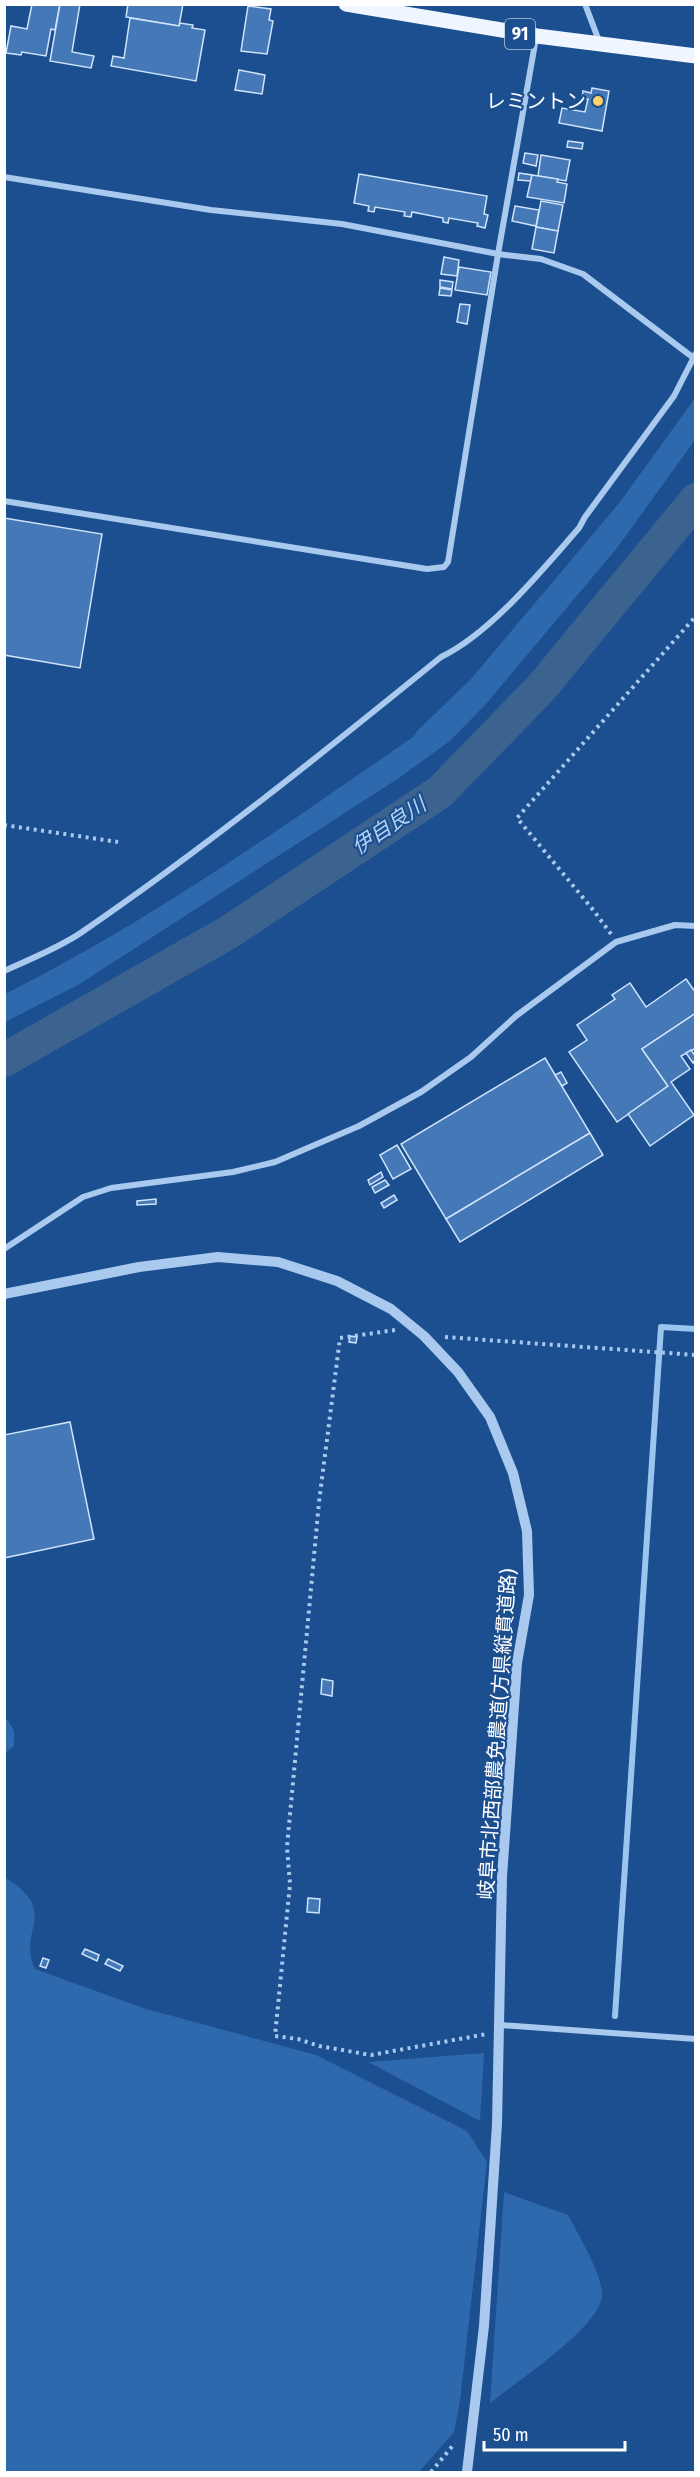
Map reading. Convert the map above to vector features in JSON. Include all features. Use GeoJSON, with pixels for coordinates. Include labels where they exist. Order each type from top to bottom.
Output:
{"type":"FeatureCollection","features":[{"type":"Feature","properties":{"kind":"main road","name":"91"},"geometry":{"type":"LineString","coordinates":[[346,4],[537,36],[695,56]]}},
{"type":"Feature","properties":{"kind":"street"},"geometry":{"type":"LineString","coordinates":[[585,4],[600,45]]}},
{"type":"Feature","properties":{"kind":"street"},"geometry":{"type":"LineString","coordinates":[[4,501],[427,569],[444,567],[448,562],[498,254],[537,36]]}},
{"type":"Feature","properties":{"kind":"street"},"geometry":{"type":"LineString","coordinates":[[4,177],[211,210],[342,224],[498,254],[541,259],[583,273],[695,356],[674,396],[579,528],[512,602],[457,650],[441,657],[346,735],[181,862],[82,932],[4,971]]}},
{"type":"Feature","properties":{"kind":"street"},"geometry":{"type":"LineString","coordinates":[[4,1249],[83,1197],[111,1188],[233,1172],[276,1162],[359,1126],[421,1092],[471,1057],[516,1016],[616,942],[675,925],[696,926]]}},
{"type":"Feature","properties":{"kind":"street","name":"岐阜市北西部農免農道(方県縦貫道路)"},"geometry":{"type":"LineString","coordinates":[[4,1294],[139,1267],[218,1257],[278,1262],[337,1281],[390,1309],[424,1336],[458,1371],[490,1417],[513,1473],[527,1530],[530,1595],[517,1663],[502,1877],[496,2148],[484,2326],[475,2418]]}},
{"type":"Feature","properties":{"kind":"street"},"geometry":{"type":"LineString","coordinates":[[500,2029],[696,2039]]}},
{"type":"Feature","properties":{"kind":"street"},"geometry":{"type":"LineString","coordinates":[[467,2472],[475,2418]]}},
{"type":"Feature","properties":{"kind":"path"},"geometry":{"type":"LineString","coordinates":[[616,942],[594,911],[517,818],[696,616]]}},
{"type":"Feature","properties":{"kind":"path"},"geometry":{"type":"LineString","coordinates":[[4,825],[118,842]]}},
{"type":"Feature","properties":{"kind":"path"},"geometry":{"type":"LineString","coordinates":[[414,1328],[340,1338],[316,1526],[287,1847],[290,1884],[275,2036],[298,2038],[319,2046],[371,2055],[500,2029]]}},
{"type":"Feature","properties":{"kind":"path"},"geometry":{"type":"LineString","coordinates":[[424,1336],[696,1355]]}},
{"type":"Feature","properties":{"kind":"path"},"geometry":{"type":"LineString","coordinates":[[432,2472],[475,2418]]}},
{"type":"Feature","properties":{"kind":"shaded area"},"geometry":{"type":"Polygon","coordinates":[[[695,398],[695,440],[617,548],[486,704],[450,741],[396,780],[78,985],[5,1022],[5,994],[163,905],[413,737],[471,679],[620,502],[695,398]]]}},
{"type":"Feature","properties":{"kind":"shaded area"},"geometry":{"type":"Polygon","coordinates":[[[7,1719],[14,1731],[14,1746],[5,1753],[5,1720],[7,1719]]]}},
{"type":"Feature","properties":{"kind":"shaded area"},"geometry":{"type":"Polygon","coordinates":[[[4,1877],[21,1889],[31,1900],[34,1921],[30,1943],[35,1969],[143,2008],[316,2055],[467,2131],[487,2162],[460,2401],[454,2432],[419,2472],[5,2472],[4,1877]]]}},
{"type":"Feature","properties":{"kind":"shaded area"},"geometry":{"type":"Polygon","coordinates":[[[484,2053],[480,2121],[368,2062],[484,2053]]]}},
{"type":"Feature","properties":{"kind":"shaded area"},"geometry":{"type":"Polygon","coordinates":[[[504,2192],[568,2215],[599,2277],[602,2296],[598,2309],[572,2338],[555,2354],[490,2403],[504,2192]]]}},
{"type":"Feature","properties":{"kind":"building"},"geometry":{"type":"Polygon","coordinates":[[[32,4],[60,4],[55,30],[51,29],[46,56],[22,52],[21,55],[6,53],[11,26],[27,29],[32,4]]]}},
{"type":"Feature","properties":{"kind":"building"},"geometry":{"type":"Polygon","coordinates":[[[60,4],[80,4],[72,52],[94,56],[91,68],[50,61],[60,4]]]}},
{"type":"Feature","properties":{"kind":"building"},"geometry":{"type":"Polygon","coordinates":[[[128,4],[183,4],[179,26],[126,17],[128,4]]]}},
{"type":"Feature","properties":{"kind":"building"},"geometry":{"type":"Polygon","coordinates":[[[248,6],[271,9],[269,20],[273,21],[267,54],[241,51],[248,6]]]}},
{"type":"Feature","properties":{"kind":"building"},"geometry":{"type":"Polygon","coordinates":[[[130,18],[179,26],[180,23],[193,25],[192,28],[205,30],[196,81],[111,66],[113,56],[124,58],[130,18]]]}},
{"type":"Feature","properties":{"kind":"building"},"geometry":{"type":"Polygon","coordinates":[[[239,70],[265,75],[262,94],[235,90],[239,70]]]}},
{"type":"Feature","properties":{"kind":"building"},"geometry":{"type":"Polygon","coordinates":[[[592,88],[609,91],[602,131],[559,123],[562,108],[585,112],[588,99],[582,99],[583,91],[591,93],[592,88]]]}},
{"type":"Feature","properties":{"kind":"building"},"geometry":{"type":"Polygon","coordinates":[[[568,141],[583,143],[582,149],[567,147],[568,141]]]}},
{"type":"Feature","properties":{"kind":"building"},"geometry":{"type":"Polygon","coordinates":[[[525,153],[538,155],[536,166],[523,163],[525,153]]]}},
{"type":"Feature","properties":{"kind":"building"},"geometry":{"type":"Polygon","coordinates":[[[541,155],[570,160],[566,181],[538,176],[541,155]]]}},
{"type":"Feature","properties":{"kind":"building"},"geometry":{"type":"Polygon","coordinates":[[[519,173],[532,175],[531,181],[518,180],[519,173]]]}},
{"type":"Feature","properties":{"kind":"building"},"geometry":{"type":"Polygon","coordinates":[[[359,174],[487,196],[484,214],[488,215],[485,228],[477,226],[478,223],[449,218],[448,223],[443,222],[443,218],[412,212],[411,217],[404,216],[405,212],[375,207],[374,212],[368,211],[369,206],[354,203],[359,174]]]}},
{"type":"Feature","properties":{"kind":"building"},"geometry":{"type":"Polygon","coordinates":[[[532,175],[558,179],[557,182],[567,184],[564,203],[527,197],[532,175]]]}},
{"type":"Feature","properties":{"kind":"building"},"geometry":{"type":"Polygon","coordinates":[[[541,201],[563,205],[558,231],[536,227],[541,201]]]}},
{"type":"Feature","properties":{"kind":"building"},"geometry":{"type":"Polygon","coordinates":[[[515,206],[539,210],[536,226],[512,221],[515,206]]]}},
{"type":"Feature","properties":{"kind":"building"},"geometry":{"type":"Polygon","coordinates":[[[536,227],[558,231],[554,253],[532,249],[536,227]]]}},
{"type":"Feature","properties":{"kind":"building"},"geometry":{"type":"Polygon","coordinates":[[[444,257],[459,260],[457,276],[441,274],[444,257]]]}},
{"type":"Feature","properties":{"kind":"building"},"geometry":{"type":"Polygon","coordinates":[[[459,267],[491,272],[487,295],[455,290],[459,267]]]}},
{"type":"Feature","properties":{"kind":"building"},"geometry":{"type":"Polygon","coordinates":[[[440,280],[453,282],[452,289],[440,287],[440,280]]]}},
{"type":"Feature","properties":{"kind":"building"},"geometry":{"type":"Polygon","coordinates":[[[440,288],[452,290],[451,296],[439,295],[440,288]]]}},
{"type":"Feature","properties":{"kind":"building"},"geometry":{"type":"Polygon","coordinates":[[[460,304],[470,305],[467,324],[457,322],[460,304]]]}},
{"type":"Feature","properties":{"kind":"building"},"geometry":{"type":"Polygon","coordinates":[[[4,518],[102,534],[80,668],[4,655],[4,518]]]}},
{"type":"Feature","properties":{"kind":"building"},"geometry":{"type":"Polygon","coordinates":[[[686,979],[696,993],[696,1013],[642,1049],[668,1086],[617,1122],[569,1052],[587,1040],[577,1025],[615,999],[612,995],[630,983],[646,1007],[686,979]]]}},
{"type":"Feature","properties":{"kind":"building"},"geometry":{"type":"Polygon","coordinates":[[[696,1013],[696,1048],[681,1056],[690,1069],[671,1082],[694,1115],[650,1146],[628,1114],[668,1086],[642,1049],[696,1013]]]}},
{"type":"Feature","properties":{"kind":"building"},"geometry":{"type":"Polygon","coordinates":[[[691,1050],[696,1057],[693,1063],[686,1053],[691,1050]]]}},
{"type":"Feature","properties":{"kind":"building"},"geometry":{"type":"Polygon","coordinates":[[[545,1058],[590,1133],[446,1219],[401,1144],[545,1058]]]}},
{"type":"Feature","properties":{"kind":"building"},"geometry":{"type":"Polygon","coordinates":[[[561,1072],[567,1083],[562,1086],[555,1075],[561,1072]]]}},
{"type":"Feature","properties":{"kind":"building"},"geometry":{"type":"Polygon","coordinates":[[[590,1133],[603,1155],[460,1242],[446,1219],[590,1133]]]}},
{"type":"Feature","properties":{"kind":"building"},"geometry":{"type":"Polygon","coordinates":[[[397,1145],[411,1169],[393,1179],[380,1155],[397,1145]]]}},
{"type":"Feature","properties":{"kind":"building"},"geometry":{"type":"Polygon","coordinates":[[[381,1172],[383,1177],[370,1185],[368,1180],[381,1172]]]}},
{"type":"Feature","properties":{"kind":"building"},"geometry":{"type":"Polygon","coordinates":[[[385,1180],[389,1185],[375,1193],[372,1187],[385,1180]]]}},
{"type":"Feature","properties":{"kind":"building"},"geometry":{"type":"Polygon","coordinates":[[[394,1195],[397,1200],[384,1208],[381,1203],[394,1195]]]}},
{"type":"Feature","properties":{"kind":"building"},"geometry":{"type":"Polygon","coordinates":[[[156,1199],[156,1204],[137,1205],[137,1201],[156,1199]]]}},
{"type":"Feature","properties":{"kind":"building"},"geometry":{"type":"Polygon","coordinates":[[[350,1336],[357,1337],[356,1343],[349,1342],[350,1336]]]}},
{"type":"Feature","properties":{"kind":"building"},"geometry":{"type":"Polygon","coordinates":[[[70,1422],[94,1539],[4,1558],[4,1435],[70,1422]]]}},
{"type":"Feature","properties":{"kind":"building"},"geometry":{"type":"Polygon","coordinates":[[[322,1679],[333,1681],[332,1696],[321,1694],[322,1679]]]}},
{"type":"Feature","properties":{"kind":"building"},"geometry":{"type":"Polygon","coordinates":[[[308,1898],[320,1899],[319,1913],[307,1912],[308,1898]]]}},
{"type":"Feature","properties":{"kind":"building"},"geometry":{"type":"Polygon","coordinates":[[[85,1949],[99,1955],[97,1961],[82,1954],[85,1949]]]}},
{"type":"Feature","properties":{"kind":"building"},"geometry":{"type":"Polygon","coordinates":[[[43,1958],[49,1960],[46,1968],[40,1966],[43,1958]]]}},
{"type":"Feature","properties":{"kind":"building"},"geometry":{"type":"Polygon","coordinates":[[[108,1959],[123,1966],[120,1971],[105,1964],[108,1959]]]}},
{"type":"Feature","properties":{"kind":"waterway","name":"伊自良川"},"geometry":{"type":"LineString","coordinates":[[4,1060],[229,932],[440,792],[541,688],[696,500]]}},
{"type":"Feature","properties":{"kind":"waterway"},"geometry":{"type":"LineString","coordinates":[[615,2016],[661,1327],[696,1329]]}},
{"type":"Feature","properties":{"kind":"place","name":"レミントン"},"geometry":{"type":"Point","coordinates":[598,101]}}]}
